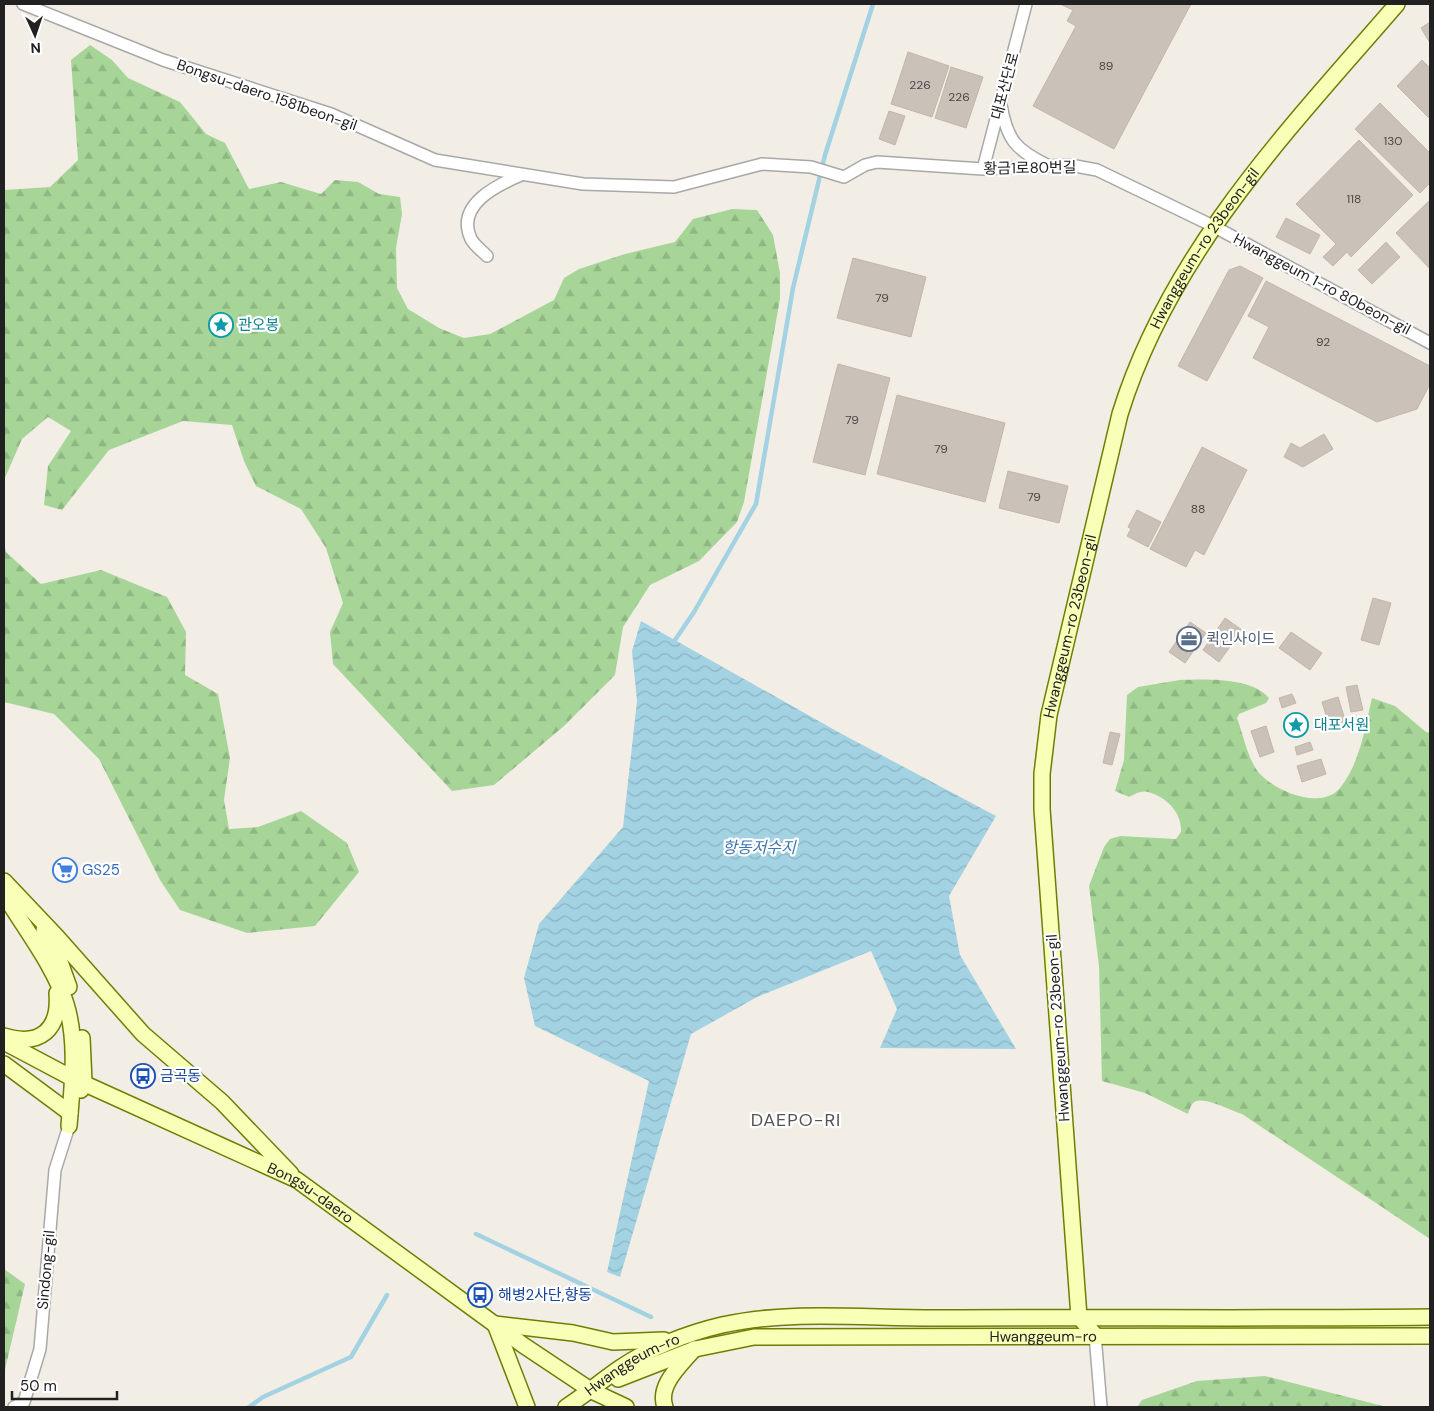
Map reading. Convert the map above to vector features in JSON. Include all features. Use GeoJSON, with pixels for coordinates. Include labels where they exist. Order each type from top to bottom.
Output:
{"type":"FeatureCollection","features":[{"type":"Feature","properties":{"kind":"street","name":"Bongsu-daero 1581beon-gil"},"geometry":{"type":"LineString","coordinates":[[23,4],[163,60],[331,114],[435,160],[583,184],[674,188],[762,164],[811,168],[838,177]]}},
{"type":"Feature","properties":{"kind":"street","name":"대포산단로"},"geometry":{"type":"LineString","coordinates":[[983,169],[1026,4]]}},
{"type":"Feature","properties":{"kind":"street","name":"Hwanggeum-ro 23beon-gil"},"geometry":{"type":"LineString","coordinates":[[1079,1317],[1042,809],[1044,745],[1056,684],[1104,478],[1129,386],[1159,315],[1213,226],[1269,153],[1397,4]]}},
{"type":"Feature","properties":{"kind":"street"},"geometry":{"type":"LineString","coordinates":[[1001,101],[1007,131],[1015,145],[1029,157],[1049,166]]}},
{"type":"Feature","properties":{"kind":"street","name":"황금1로80번길"},"geometry":{"type":"LineString","coordinates":[[838,177],[849,175],[865,165],[877,162],[983,169],[1070,165],[1098,170],[1213,226]]}},
{"type":"Feature","properties":{"kind":"street"},"geometry":{"type":"LineString","coordinates":[[487,256],[471,240],[468,227],[470,213],[484,194],[523,175]]}},
{"type":"Feature","properties":{"kind":"street","name":"Hwanggeum 1-ro 80beon-gil"},"geometry":{"type":"LineString","coordinates":[[1213,226],[1430,343]]}},
{"type":"Feature","properties":{"kind":"street"},"geometry":{"type":"LineString","coordinates":[[4,880],[143,1034],[222,1102],[297,1180]]}},
{"type":"Feature","properties":{"kind":"street"},"geometry":{"type":"LineString","coordinates":[[4,894],[56,977],[66,1004],[72,1030],[78,1080]]}},
{"type":"Feature","properties":{"kind":"street"},"geometry":{"type":"LineString","coordinates":[[4,1064],[70,1119],[78,1080],[82,1041],[74,1001],[59,959],[37,916]]}},
{"type":"Feature","properties":{"kind":"street"},"geometry":{"type":"LineString","coordinates":[[4,1036],[14,1039],[31,1040],[46,1032],[55,1022],[58,1011],[56,977]]}},
{"type":"Feature","properties":{"kind":"street","name":"Bongsu-daero"},"geometry":{"type":"LineString","coordinates":[[4,1042],[78,1080],[297,1180],[495,1324],[592,1391],[626,1407]]}},
{"type":"Feature","properties":{"kind":"street","name":"Sindong-gil"},"geometry":{"type":"LineString","coordinates":[[14,1407],[24,1402],[40,1349],[55,1170],[70,1119]]}},
{"type":"Feature","properties":{"kind":"street","name":"Hwanggeum-ro"},"geometry":{"type":"LineString","coordinates":[[592,1391],[620,1368],[680,1339],[721,1326],[777,1318],[813,1316],[1430,1317]]}},
{"type":"Feature","properties":{"kind":"street"},"geometry":{"type":"LineString","coordinates":[[1079,1317],[1095,1335],[1101,1407]]}},
{"type":"Feature","properties":{"kind":"street"},"geometry":{"type":"LineString","coordinates":[[527,1407],[495,1324],[573,1333],[613,1342],[638,1343],[680,1339]]}},
{"type":"Feature","properties":{"kind":"street","name":"Hwanggeum-ro"},"geometry":{"type":"LineString","coordinates":[[592,1391],[695,1349],[754,1337],[1430,1336]]}},
{"type":"Feature","properties":{"kind":"street"},"geometry":{"type":"LineString","coordinates":[[665,1407],[664,1391],[670,1378],[695,1349]]}},
{"type":"Feature","properties":{"kind":"street"},"geometry":{"type":"LineString","coordinates":[[566,1407],[592,1391]]}},
{"type":"Feature","properties":{"kind":"street","name":"Bongsu-daero"},"geometry":{"type":"LineString","coordinates":[[592,1391],[604,1407]]}},
{"type":"Feature","properties":{"kind":"green space"},"geometry":{"type":"Polygon","coordinates":[[[90,45],[112,60],[128,78],[180,102],[206,134],[225,143],[249,189],[281,182],[321,194],[335,180],[358,182],[379,194],[400,197],[402,214],[396,248],[397,288],[408,309],[439,328],[464,338],[490,334],[554,300],[564,278],[579,269],[625,254],[675,242],[693,219],[732,209],[757,210],[773,235],[780,273],[780,299],[744,502],[737,522],[699,561],[650,585],[623,627],[615,675],[564,726],[494,785],[452,791],[333,664],[330,632],[343,603],[326,548],[301,509],[256,486],[244,461],[232,425],[183,421],[109,450],[62,510],[44,505],[48,466],[71,431],[48,417],[22,439],[4,480],[4,190],[50,187],[78,160],[71,60],[90,45]]]}},
{"type":"Feature","properties":{"kind":"green space"},"geometry":{"type":"Polygon","coordinates":[[[4,542],[6,552],[41,584],[101,570],[167,597],[186,632],[185,675],[218,694],[230,758],[224,800],[229,829],[258,827],[301,811],[347,843],[359,872],[315,926],[247,933],[180,910],[160,880],[99,759],[54,714],[4,702],[4,542]]]}},
{"type":"Feature","properties":{"kind":"green space"},"geometry":{"type":"Polygon","coordinates":[[[1202,679],[1240,683],[1261,691],[1269,698],[1266,703],[1239,714],[1237,718],[1250,757],[1256,769],[1272,784],[1295,795],[1308,798],[1320,798],[1331,795],[1340,788],[1347,778],[1361,745],[1372,698],[1395,706],[1426,732],[1430,733],[1430,1239],[1242,1114],[1203,1100],[1193,1103],[1188,1114],[1145,1093],[1102,1081],[1099,966],[1089,886],[1104,847],[1110,839],[1120,836],[1176,839],[1181,832],[1181,825],[1176,812],[1167,802],[1155,794],[1146,792],[1129,797],[1115,791],[1124,760],[1127,695],[1138,687],[1180,680],[1202,679]]]}},
{"type":"Feature","properties":{"kind":"green space"},"geometry":{"type":"Polygon","coordinates":[[[4,1269],[25,1284],[4,1374],[4,1269]]]}},
{"type":"Feature","properties":{"kind":"green space"},"geometry":{"type":"Polygon","coordinates":[[[1265,1376],[1387,1407],[1137,1407],[1142,1400],[1197,1381],[1265,1376]]]}},
{"type":"Feature","properties":{"kind":"water","name":"항동저수지"},"geometry":{"type":"Polygon","coordinates":[[[641,621],[840,733],[996,816],[949,896],[960,955],[1016,1049],[880,1048],[897,1009],[871,951],[757,997],[691,1034],[620,1277],[607,1272],[649,1081],[535,1026],[524,978],[539,924],[623,827],[637,701],[632,651],[641,621]]]}},
{"type":"Feature","properties":{"kind":"building"},"geometry":{"type":"Polygon","coordinates":[[[1060,4],[1191,4],[1114,149],[1033,106],[1076,26],[1067,21],[1073,10],[1060,4]]]}},
{"type":"Feature","properties":{"kind":"building"},"geometry":{"type":"Polygon","coordinates":[[[1430,22],[1430,43],[1421,28],[1430,22]]]}},
{"type":"Feature","properties":{"kind":"building"},"geometry":{"type":"Polygon","coordinates":[[[908,52],[949,66],[932,117],[891,104],[908,52]]]}},
{"type":"Feature","properties":{"kind":"building"},"geometry":{"type":"Polygon","coordinates":[[[1422,60],[1430,68],[1430,119],[1397,86],[1422,60]]]}},
{"type":"Feature","properties":{"kind":"building"},"geometry":{"type":"Polygon","coordinates":[[[951,67],[983,77],[966,128],[935,118],[951,67]]]}},
{"type":"Feature","properties":{"kind":"building"},"geometry":{"type":"Polygon","coordinates":[[[1380,103],[1430,153],[1430,183],[1420,193],[1355,129],[1380,103]]]}},
{"type":"Feature","properties":{"kind":"building"},"geometry":{"type":"Polygon","coordinates":[[[889,111],[905,116],[895,145],[879,139],[889,111]]]}},
{"type":"Feature","properties":{"kind":"building"},"geometry":{"type":"Polygon","coordinates":[[[1359,140],[1413,195],[1351,257],[1347,252],[1333,266],[1323,257],[1336,244],[1296,204],[1359,140]]]}},
{"type":"Feature","properties":{"kind":"building"},"geometry":{"type":"Polygon","coordinates":[[[1430,200],[1430,269],[1396,233],[1430,200]]]}},
{"type":"Feature","properties":{"kind":"building"},"geometry":{"type":"Polygon","coordinates":[[[1286,218],[1320,235],[1310,254],[1276,237],[1286,218]]]}},
{"type":"Feature","properties":{"kind":"building"},"geometry":{"type":"Polygon","coordinates":[[[1386,242],[1400,257],[1372,284],[1358,270],[1386,242]]]}},
{"type":"Feature","properties":{"kind":"building"},"geometry":{"type":"Polygon","coordinates":[[[853,258],[926,277],[911,337],[837,318],[853,258]]]}},
{"type":"Feature","properties":{"kind":"building"},"geometry":{"type":"Polygon","coordinates":[[[1240,266],[1263,278],[1207,381],[1178,366],[1229,270],[1240,266]]]}},
{"type":"Feature","properties":{"kind":"building"},"geometry":{"type":"Polygon","coordinates":[[[1266,281],[1430,366],[1430,384],[1417,409],[1377,422],[1253,358],[1269,327],[1248,316],[1266,281]]]}},
{"type":"Feature","properties":{"kind":"building"},"geometry":{"type":"Polygon","coordinates":[[[838,364],[890,378],[865,475],[813,462],[838,364]]]}},
{"type":"Feature","properties":{"kind":"building"},"geometry":{"type":"Polygon","coordinates":[[[897,395],[1005,423],[985,502],[877,474],[897,395]]]}},
{"type":"Feature","properties":{"kind":"building"},"geometry":{"type":"Polygon","coordinates":[[[1324,434],[1333,449],[1303,467],[1284,457],[1291,443],[1300,448],[1324,434]]]}},
{"type":"Feature","properties":{"kind":"building"},"geometry":{"type":"Polygon","coordinates":[[[1202,447],[1247,470],[1204,555],[1195,550],[1186,567],[1150,549],[1202,447]]]}},
{"type":"Feature","properties":{"kind":"building"},"geometry":{"type":"Polygon","coordinates":[[[1008,471],[1068,486],[1059,523],[999,508],[1008,471]]]}},
{"type":"Feature","properties":{"kind":"building"},"geometry":{"type":"Polygon","coordinates":[[[1137,510],[1161,522],[1148,547],[1127,536],[1131,529],[1128,527],[1137,510]]]}},
{"type":"Feature","properties":{"kind":"building"},"geometry":{"type":"Polygon","coordinates":[[[1373,598],[1391,603],[1379,645],[1361,640],[1373,598]]]}},
{"type":"Feature","properties":{"kind":"building"},"geometry":{"type":"Polygon","coordinates":[[[1225,618],[1242,630],[1219,662],[1203,650],[1225,618]]]}},
{"type":"Feature","properties":{"kind":"building"},"geometry":{"type":"Polygon","coordinates":[[[1190,622],[1206,633],[1185,663],[1169,652],[1190,622]]]}},
{"type":"Feature","properties":{"kind":"building"},"geometry":{"type":"Polygon","coordinates":[[[1291,632],[1322,653],[1310,670],[1279,648],[1291,632]]]}},
{"type":"Feature","properties":{"kind":"building"},"geometry":{"type":"Polygon","coordinates":[[[1357,685],[1363,710],[1351,712],[1346,687],[1357,685]]]}},
{"type":"Feature","properties":{"kind":"building"},"geometry":{"type":"Polygon","coordinates":[[[1292,694],[1296,703],[1282,708],[1279,698],[1292,694]]]}},
{"type":"Feature","properties":{"kind":"building"},"geometry":{"type":"Polygon","coordinates":[[[1338,697],[1346,723],[1330,728],[1322,702],[1338,697]]]}},
{"type":"Feature","properties":{"kind":"building"},"geometry":{"type":"Polygon","coordinates":[[[1266,726],[1274,752],[1260,757],[1251,731],[1266,726]]]}},
{"type":"Feature","properties":{"kind":"building"},"geometry":{"type":"Polygon","coordinates":[[[1110,732],[1120,734],[1112,765],[1103,763],[1110,732]]]}},
{"type":"Feature","properties":{"kind":"building"},"geometry":{"type":"Polygon","coordinates":[[[1310,742],[1313,750],[1297,755],[1295,747],[1310,742]]]}},
{"type":"Feature","properties":{"kind":"building"},"geometry":{"type":"Polygon","coordinates":[[[1321,759],[1326,774],[1302,782],[1297,766],[1321,759]]]}},
{"type":"Feature","properties":{"kind":"waterway"},"geometry":{"type":"LineString","coordinates":[[675,640],[694,612],[756,504],[793,288],[825,155],[873,4]]}},
{"type":"Feature","properties":{"kind":"waterway"},"geometry":{"type":"LineString","coordinates":[[476,1234],[651,1317]]}},
{"type":"Feature","properties":{"kind":"waterway"},"geometry":{"type":"LineString","coordinates":[[249,1407],[263,1397],[351,1357],[387,1295]]}},
{"type":"Feature","properties":{"kind":"place","name":"관오봉"},"geometry":{"type":"Point","coordinates":[221,325]}},
{"type":"Feature","properties":{"kind":"place","name":"퀵인사이드"},"geometry":{"type":"Point","coordinates":[1189,639]}},
{"type":"Feature","properties":{"kind":"place","name":"대포서원"},"geometry":{"type":"Point","coordinates":[1296,725]}},
{"type":"Feature","properties":{"kind":"place","name":"GS25"},"geometry":{"type":"Point","coordinates":[65,870]}},
{"type":"Feature","properties":{"kind":"place","name":"금곡동"},"geometry":{"type":"Point","coordinates":[143,1076]}},
{"type":"Feature","properties":{"kind":"place","name":"해병2사단,향동"},"geometry":{"type":"Point","coordinates":[480,1295]}},
{"type":"Feature","properties":{"kind":"district","name":"DAEPO-RI"},"geometry":{"type":"Point","coordinates":[796,1120]}}]}
